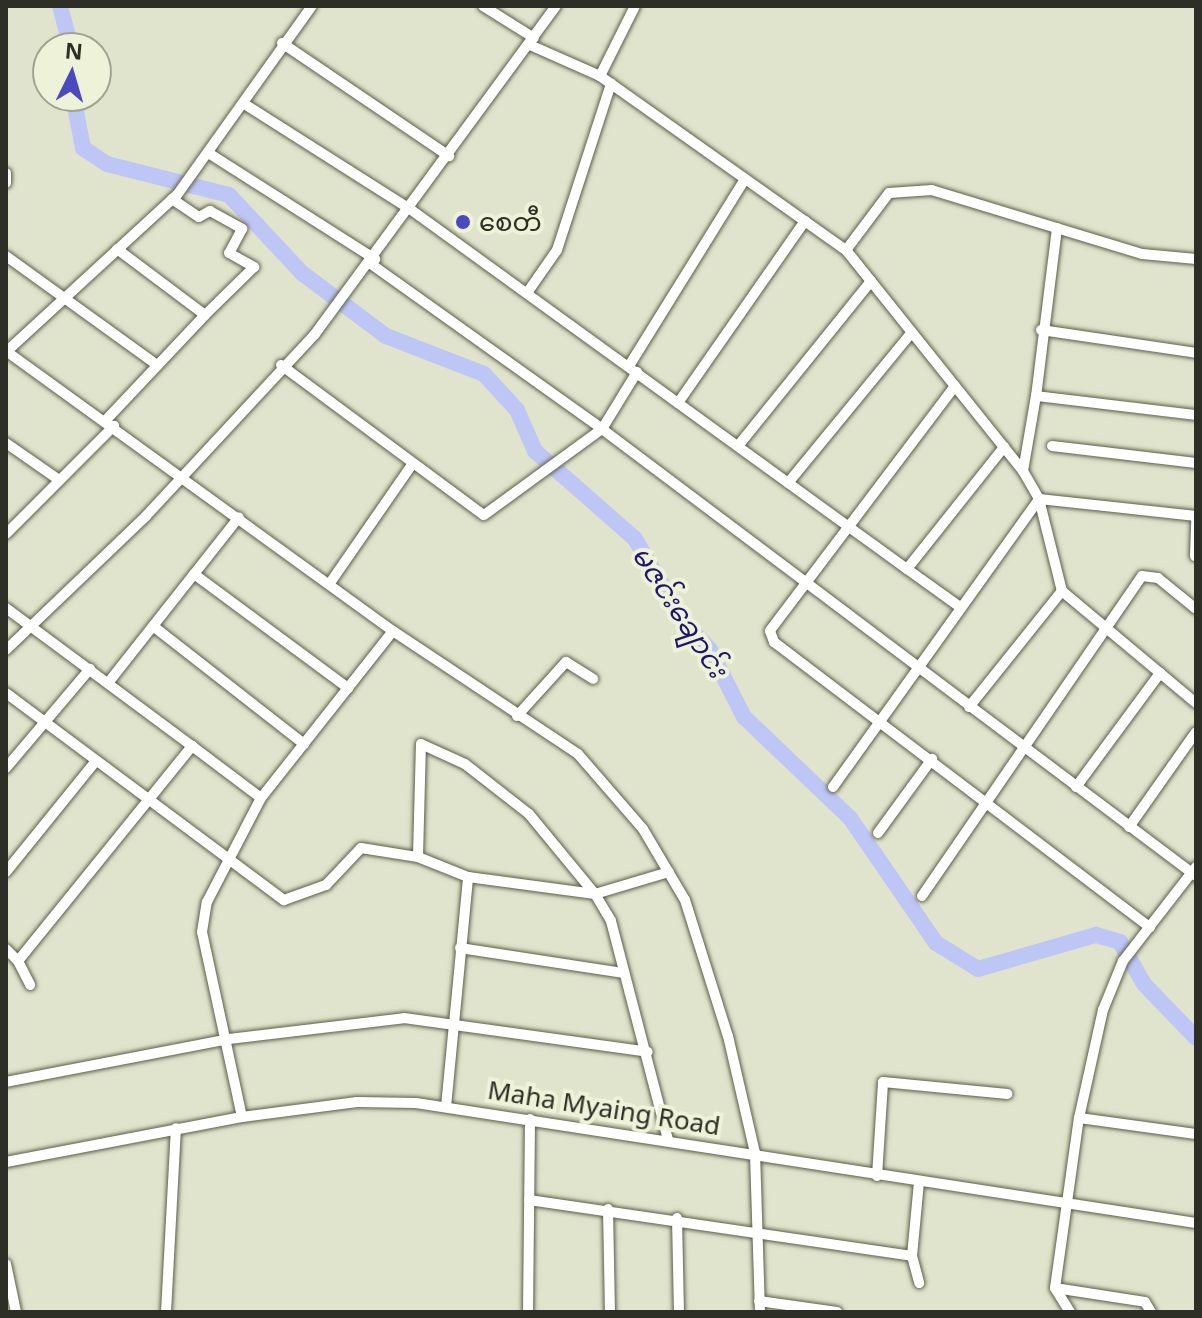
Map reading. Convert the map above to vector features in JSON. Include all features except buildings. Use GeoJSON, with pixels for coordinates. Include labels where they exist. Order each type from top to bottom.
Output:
{"type":"FeatureCollection","features":[{"type":"Feature","properties":{"kind":"street"},"geometry":{"type":"LineString","coordinates":[[282,42],[289,43],[312,6]]}},
{"type":"Feature","properties":{"kind":"street"},"geometry":{"type":"LineString","coordinates":[[483,6],[532,42],[600,76],[846,250],[1023,471],[1039,499],[1062,591],[1196,703]]}},
{"type":"Feature","properties":{"kind":"street"},"geometry":{"type":"LineString","coordinates":[[6,650],[146,516],[176,476],[281,365],[315,334],[373,262],[556,6]]}},
{"type":"Feature","properties":{"kind":"street"},"geometry":{"type":"LineString","coordinates":[[600,76],[635,6]]}},
{"type":"Feature","properties":{"kind":"street"},"geometry":{"type":"LineString","coordinates":[[282,42],[246,105],[174,197],[61,295],[6,351],[110,423],[176,476],[239,517],[393,631],[578,754],[643,829],[669,872],[700,938],[755,1153],[759,1306],[837,1312]]}},
{"type":"Feature","properties":{"kind":"street"},"geometry":{"type":"LineString","coordinates":[[282,42],[449,156]]}},
{"type":"Feature","properties":{"kind":"street"},"geometry":{"type":"LineString","coordinates":[[527,293],[557,250],[611,84]]}},
{"type":"Feature","properties":{"kind":"street"},"geometry":{"type":"LineString","coordinates":[[246,105],[410,209],[960,607]]}},
{"type":"Feature","properties":{"kind":"street"},"geometry":{"type":"LineString","coordinates":[[210,154],[373,262],[602,429],[1129,827],[1195,872],[1123,961],[1079,1118],[1055,1288],[1070,1312]]}},
{"type":"Feature","properties":{"kind":"street"},"geometry":{"type":"LineString","coordinates":[[6,173],[6,183]]}},
{"type":"Feature","properties":{"kind":"street"},"geometry":{"type":"LineString","coordinates":[[281,365],[411,466],[484,515],[602,429],[633,369],[745,179]]}},
{"type":"Feature","properties":{"kind":"street"},"geometry":{"type":"LineString","coordinates":[[846,250],[889,193],[932,190],[1142,254],[1196,259]]}},
{"type":"Feature","properties":{"kind":"street"},"geometry":{"type":"LineString","coordinates":[[6,534],[110,423],[156,364],[254,267],[229,253],[242,229],[210,211],[199,217],[174,197]]}},
{"type":"Feature","properties":{"kind":"street"},"geometry":{"type":"LineString","coordinates":[[678,403],[805,221]]}},
{"type":"Feature","properties":{"kind":"street"},"geometry":{"type":"LineString","coordinates":[[1023,471],[1036,396],[1041,330],[1057,228]]}},
{"type":"Feature","properties":{"kind":"street"},"geometry":{"type":"LineString","coordinates":[[117,249],[205,315]]}},
{"type":"Feature","properties":{"kind":"street"},"geometry":{"type":"LineString","coordinates":[[6,256],[156,364]]}},
{"type":"Feature","properties":{"kind":"street"},"geometry":{"type":"LineString","coordinates":[[738,446],[871,281]]}},
{"type":"Feature","properties":{"kind":"street"},"geometry":{"type":"LineString","coordinates":[[1041,330],[1196,353]]}},
{"type":"Feature","properties":{"kind":"street"},"geometry":{"type":"LineString","coordinates":[[788,483],[912,332]]}},
{"type":"Feature","properties":{"kind":"street"},"geometry":{"type":"LineString","coordinates":[[955,386],[848,526],[808,587],[770,631],[774,642],[985,799],[1149,928]]}},
{"type":"Feature","properties":{"kind":"street"},"geometry":{"type":"LineString","coordinates":[[1036,396],[1196,415]]}},
{"type":"Feature","properties":{"kind":"street"},"geometry":{"type":"LineString","coordinates":[[6,443],[59,480]]}},
{"type":"Feature","properties":{"kind":"street"},"geometry":{"type":"LineString","coordinates":[[1052,446],[1196,463]]}},
{"type":"Feature","properties":{"kind":"street"},"geometry":{"type":"LineString","coordinates":[[907,569],[1004,447]]}},
{"type":"Feature","properties":{"kind":"street"},"geometry":{"type":"LineString","coordinates":[[330,583],[411,466]]}},
{"type":"Feature","properties":{"kind":"street"},"geometry":{"type":"LineString","coordinates":[[1039,499],[1196,518],[1195,556]]}},
{"type":"Feature","properties":{"kind":"street"},"geometry":{"type":"LineString","coordinates":[[833,787],[914,667],[1039,499]]}},
{"type":"Feature","properties":{"kind":"street"},"geometry":{"type":"LineString","coordinates":[[108,683],[239,517]]}},
{"type":"Feature","properties":{"kind":"street"},"geometry":{"type":"LineString","coordinates":[[194,574],[348,688]]}},
{"type":"Feature","properties":{"kind":"street"},"geometry":{"type":"LineString","coordinates":[[922,896],[985,799],[1106,629],[1135,583],[1150,574],[1196,609]]}},
{"type":"Feature","properties":{"kind":"street"},"geometry":{"type":"LineString","coordinates":[[969,707],[1062,591]]}},
{"type":"Feature","properties":{"kind":"street"},"geometry":{"type":"LineString","coordinates":[[6,608],[28,629],[90,669],[261,798]]}},
{"type":"Feature","properties":{"kind":"street"},"geometry":{"type":"LineString","coordinates":[[153,626],[304,744]]}},
{"type":"Feature","properties":{"kind":"street"},"geometry":{"type":"LineString","coordinates":[[242,1117],[229,1039],[202,932],[228,859],[261,798],[393,631]]}},
{"type":"Feature","properties":{"kind":"street"},"geometry":{"type":"LineString","coordinates":[[517,716],[566,662],[593,679]]}},
{"type":"Feature","properties":{"kind":"street"},"geometry":{"type":"LineString","coordinates":[[6,768],[90,669]]}},
{"type":"Feature","properties":{"kind":"street"},"geometry":{"type":"LineString","coordinates":[[1076,787],[1160,673]]}},
{"type":"Feature","properties":{"kind":"street"},"geometry":{"type":"LineString","coordinates":[[6,693],[147,801],[284,900],[326,885],[361,848],[418,857],[468,877],[595,894],[669,872]]}},
{"type":"Feature","properties":{"kind":"street"},"geometry":{"type":"LineString","coordinates":[[1129,827],[1196,732]]}},
{"type":"Feature","properties":{"kind":"street"},"geometry":{"type":"LineString","coordinates":[[418,857],[421,744],[465,764],[529,814],[595,894],[611,921],[648,1052],[668,1140]]}},
{"type":"Feature","properties":{"kind":"street"},"geometry":{"type":"LineString","coordinates":[[18,961],[192,746]]}},
{"type":"Feature","properties":{"kind":"street"},"geometry":{"type":"LineString","coordinates":[[878,833],[932,759]]}},
{"type":"Feature","properties":{"kind":"street"},"geometry":{"type":"LineString","coordinates":[[6,872],[95,762]]}},
{"type":"Feature","properties":{"kind":"street"},"geometry":{"type":"LineString","coordinates":[[446,1107],[468,877]]}},
{"type":"Feature","properties":{"kind":"street"},"geometry":{"type":"LineString","coordinates":[[460,948],[624,973]]}},
{"type":"Feature","properties":{"kind":"street"},"geometry":{"type":"LineString","coordinates":[[6,949],[18,961],[30,985]]}},
{"type":"Feature","properties":{"kind":"street"},"geometry":{"type":"LineString","coordinates":[[6,1082],[229,1039],[404,1018],[453,1022],[648,1052]]}},
{"type":"Feature","properties":{"kind":"street"},"geometry":{"type":"LineString","coordinates":[[877,1176],[883,1082],[1007,1094]]}},
{"type":"Feature","properties":{"kind":"street","name":"Maha Myaing Road"},"geometry":{"type":"LineString","coordinates":[[6,1162],[176,1128],[357,1102],[446,1107],[530,1119],[755,1153],[877,1176],[1196,1223]]}},
{"type":"Feature","properties":{"kind":"street"},"geometry":{"type":"LineString","coordinates":[[1079,1118],[1196,1134]]}},
{"type":"Feature","properties":{"kind":"street"},"geometry":{"type":"LineString","coordinates":[[528,1312],[530,1119]]}},
{"type":"Feature","properties":{"kind":"street"},"geometry":{"type":"LineString","coordinates":[[166,1312],[176,1128]]}},
{"type":"Feature","properties":{"kind":"street"},"geometry":{"type":"LineString","coordinates":[[919,1182],[912,1256],[919,1283]]}},
{"type":"Feature","properties":{"kind":"street"},"geometry":{"type":"LineString","coordinates":[[529,1200],[677,1218],[912,1256]]}},
{"type":"Feature","properties":{"kind":"street"},"geometry":{"type":"LineString","coordinates":[[608,1209],[610,1312]]}},
{"type":"Feature","properties":{"kind":"street"},"geometry":{"type":"LineString","coordinates":[[677,1218],[679,1312]]}},
{"type":"Feature","properties":{"kind":"street"},"geometry":{"type":"LineString","coordinates":[[6,1264],[16,1312]]}},
{"type":"Feature","properties":{"kind":"street"},"geometry":{"type":"LineString","coordinates":[[1055,1288],[1145,1302],[1151,1312]]}},
{"type":"Feature","properties":{"kind":"waterway","name":"မဇင်းချောင်း"},"geometry":{"type":"LineString","coordinates":[[60,6],[67,32]]}},
{"type":"Feature","properties":{"kind":"waterway","name":"မဇင်းချောင်း"},"geometry":{"type":"LineString","coordinates":[[76,112],[83,148],[107,164],[229,195],[302,273],[386,336],[484,374],[517,410],[535,451],[635,539],[684,622],[710,650],[744,717],[850,818],[936,943],[978,969],[1096,935],[1120,942],[1144,984],[1196,1038]]}},
{"type":"Feature","properties":{"kind":"place","name":"စေတီ"},"geometry":{"type":"Point","coordinates":[463,222]}}]}
